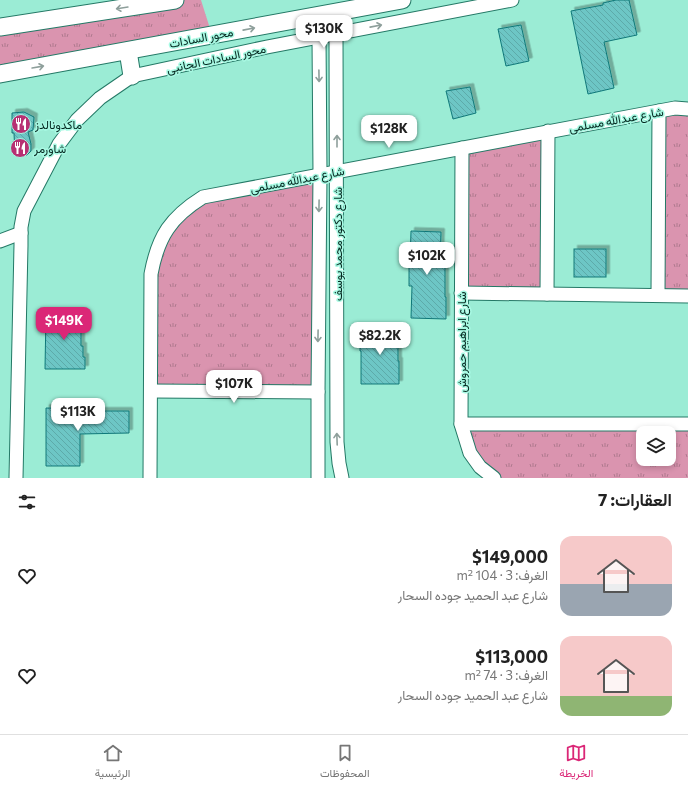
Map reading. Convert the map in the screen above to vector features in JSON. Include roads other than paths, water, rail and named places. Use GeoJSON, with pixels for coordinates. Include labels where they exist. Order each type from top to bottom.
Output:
{"type":"FeatureCollection","features":[{"type":"Feature","properties":{"kind":"main road"},"geometry":{"type":"LineString","coordinates":[[0,27],[175,0]]}},
{"type":"Feature","properties":{"kind":"main road","name":"محور السادات"},"geometry":{"type":"LineString","coordinates":[[0,74],[402,0]]}},
{"type":"Feature","properties":{"kind":"main road"},"geometry":{"type":"LineString","coordinates":[[128,51],[132,76]]}},
{"type":"Feature","properties":{"kind":"street","name":"محور السادات الجانبى"},"geometry":{"type":"LineString","coordinates":[[132,76],[231,54],[512,0]]}},
{"type":"Feature","properties":{"kind":"street","name":"شارع دكتور محمد يوسف"},"geometry":{"type":"LineString","coordinates":[[336,34],[337,442],[342,478]]}},
{"type":"Feature","properties":{"kind":"street","name":"شارع دكتور محمد يوسف"},"geometry":{"type":"LineString","coordinates":[[318,478],[320,174],[319,37]]}},
{"type":"Feature","properties":{"kind":"street"},"geometry":{"type":"LineString","coordinates":[[16,478],[21,233],[24,211],[59,144],[77,120],[100,98],[132,76]]}},
{"type":"Feature","properties":{"kind":"street","name":"شارع عبدالله مسلمى"},"geometry":{"type":"LineString","coordinates":[[150,478],[151,274],[159,243],[167,229],[190,205],[203,196],[675,108],[688,108]]}},
{"type":"Feature","properties":{"kind":"street"},"geometry":{"type":"LineString","coordinates":[[658,295],[659,111]]}},
{"type":"Feature","properties":{"kind":"street"},"geometry":{"type":"LineString","coordinates":[[547,294],[548,132]]}},
{"type":"Feature","properties":{"kind":"street","name":"شارع ابراهيم حمروش"},"geometry":{"type":"LineString","coordinates":[[462,148],[461,424],[470,453],[480,467],[494,478]]}},
{"type":"Feature","properties":{"kind":"street"},"geometry":{"type":"LineString","coordinates":[[0,241],[21,233]]}},
{"type":"Feature","properties":{"kind":"street"},"geometry":{"type":"LineString","coordinates":[[461,293],[688,296]]}},
{"type":"Feature","properties":{"kind":"street"},"geometry":{"type":"LineString","coordinates":[[151,391],[318,392]]}},
{"type":"Feature","properties":{"kind":"street"},"geometry":{"type":"LineString","coordinates":[[461,424],[688,424]]}},
{"type":"Feature","properties":{"kind":"place","name":"ماكدونالدز"},"geometry":{"type":"Point","coordinates":[21,124]}},
{"type":"Feature","properties":{"kind":"place","name":"شاورمر"},"geometry":{"type":"Point","coordinates":[20,148]}}]}
